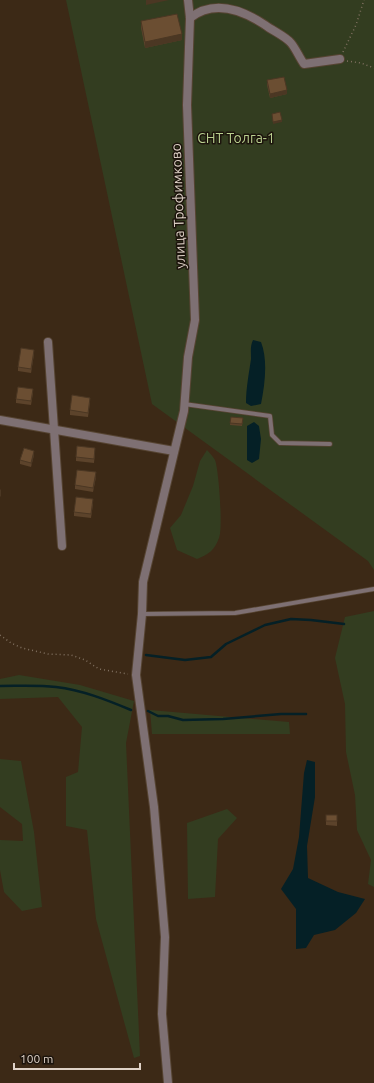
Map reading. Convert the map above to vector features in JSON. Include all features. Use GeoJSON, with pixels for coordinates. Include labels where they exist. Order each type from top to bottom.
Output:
{"type":"FeatureCollection","features":[{"type":"Feature","properties":{"kind":"street","name":"улица Трофимково"},"geometry":{"type":"LineString","coordinates":[[168,1083],[162,1014],[164,929],[154,807],[136,675],[142,614],[143,582],[184,407],[188,357],[195,320],[187,105],[190,18],[188,0]]}},
{"type":"Feature","properties":{"kind":"street"},"geometry":{"type":"LineString","coordinates":[[190,18],[195,11],[203,5],[222,2],[242,10],[290,42],[304,64],[340,59]]}},
{"type":"Feature","properties":{"kind":"street"},"geometry":{"type":"LineString","coordinates":[[48,342],[62,546]]}},
{"type":"Feature","properties":{"kind":"street"},"geometry":{"type":"LineString","coordinates":[[0,420],[174,451]]}},
{"type":"Feature","properties":{"kind":"lane"},"geometry":{"type":"LineString","coordinates":[[184,407],[270,416],[272,435],[280,443],[330,444]]}},
{"type":"Feature","properties":{"kind":"lane"},"geometry":{"type":"LineString","coordinates":[[142,614],[235,613],[374,589]]}},
{"type":"Feature","properties":{"kind":"path"},"geometry":{"type":"LineString","coordinates":[[364,0],[356,25],[340,59],[361,63],[374,68]]}},
{"type":"Feature","properties":{"kind":"path"},"geometry":{"type":"LineString","coordinates":[[0,635],[11,643],[22,648],[48,654],[71,655],[85,660],[99,669],[136,675]]}},
{"type":"Feature","properties":{"kind":"green space","name":"СНТ Толга-1"},"geometry":{"type":"Polygon","coordinates":[[[66,0],[374,0],[374,570],[368,561],[152,404],[66,0]]]}},
{"type":"Feature","properties":{"kind":"green space"},"geometry":{"type":"Polygon","coordinates":[[[207,450],[215,460],[218,475],[221,523],[219,538],[213,549],[208,554],[197,559],[177,550],[170,528],[181,515],[193,486],[200,461],[207,450]]]}},
{"type":"Feature","properties":{"kind":"green space"},"geometry":{"type":"Polygon","coordinates":[[[374,611],[374,887],[368,884],[371,860],[357,830],[355,795],[346,752],[345,704],[335,658],[345,617],[374,611]]]}},
{"type":"Feature","properties":{"kind":"green space"},"geometry":{"type":"Polygon","coordinates":[[[19,675],[80,685],[134,701],[126,743],[140,1056],[134,1058],[96,919],[87,830],[66,826],[66,777],[78,772],[82,727],[58,697],[0,699],[0,679],[19,675]]]}},
{"type":"Feature","properties":{"kind":"green space"},"geometry":{"type":"Polygon","coordinates":[[[150,710],[289,722],[290,734],[152,734],[150,710]]]}},
{"type":"Feature","properties":{"kind":"green space"},"geometry":{"type":"Polygon","coordinates":[[[0,759],[21,761],[34,832],[42,907],[22,911],[4,892],[0,870],[0,840],[23,841],[22,824],[0,807],[0,759]]]}},
{"type":"Feature","properties":{"kind":"green space"},"geometry":{"type":"Polygon","coordinates":[[[227,809],[237,818],[218,839],[215,897],[188,899],[187,823],[227,809]]]}},
{"type":"Feature","properties":{"kind":"water"},"geometry":{"type":"Polygon","coordinates":[[[253,340],[261,342],[265,356],[265,372],[261,404],[251,406],[246,403],[246,397],[253,340]]]}},
{"type":"Feature","properties":{"kind":"water"},"geometry":{"type":"Polygon","coordinates":[[[254,422],[259,426],[261,439],[259,459],[252,463],[247,460],[247,426],[254,422]]]}},
{"type":"Feature","properties":{"kind":"water"},"geometry":{"type":"Polygon","coordinates":[[[307,760],[315,762],[315,797],[307,846],[308,878],[338,892],[365,899],[356,913],[335,930],[314,935],[306,948],[296,949],[296,909],[281,889],[293,869],[299,837],[304,773],[307,760]]]}},
{"type":"Feature","properties":{"kind":"building"},"geometry":{"type":"Polygon","coordinates":[[[177,14],[182,34],[145,42],[141,21],[177,14]]]}},
{"type":"Feature","properties":{"kind":"building"},"geometry":{"type":"Polygon","coordinates":[[[284,77],[287,90],[270,94],[267,80],[284,77]]]}},
{"type":"Feature","properties":{"kind":"building"},"geometry":{"type":"Polygon","coordinates":[[[280,112],[282,120],[273,122],[272,114],[280,112]]]}},
{"type":"Feature","properties":{"kind":"building"},"geometry":{"type":"Polygon","coordinates":[[[21,348],[34,350],[31,369],[18,367],[21,348]]]}},
{"type":"Feature","properties":{"kind":"building"},"geometry":{"type":"Polygon","coordinates":[[[18,387],[33,389],[31,401],[16,399],[18,387]]]}},
{"type":"Feature","properties":{"kind":"building"},"geometry":{"type":"Polygon","coordinates":[[[72,395],[90,398],[88,413],[70,410],[72,395]]]}},
{"type":"Feature","properties":{"kind":"building"},"geometry":{"type":"Polygon","coordinates":[[[231,417],[243,418],[242,424],[230,423],[231,417]]]}},
{"type":"Feature","properties":{"kind":"building"},"geometry":{"type":"Polygon","coordinates":[[[77,446],[95,448],[94,459],[76,457],[77,446]]]}},
{"type":"Feature","properties":{"kind":"building"},"geometry":{"type":"Polygon","coordinates":[[[24,448],[34,451],[31,463],[20,460],[24,448]]]}},
{"type":"Feature","properties":{"kind":"building"},"geometry":{"type":"Polygon","coordinates":[[[77,470],[96,472],[93,488],[75,485],[77,470]]]}},
{"type":"Feature","properties":{"kind":"building"},"geometry":{"type":"Polygon","coordinates":[[[76,497],[93,499],[91,514],[74,512],[76,497]]]}},
{"type":"Feature","properties":{"kind":"building"},"geometry":{"type":"Polygon","coordinates":[[[326,815],[337,815],[337,821],[326,821],[326,815]]]}},
{"type":"Feature","properties":{"kind":"waterway"},"geometry":{"type":"LineString","coordinates":[[146,655],[185,660],[211,657],[226,644],[265,625],[291,619],[344,624]]}},
{"type":"Feature","properties":{"kind":"waterway"},"geometry":{"type":"LineString","coordinates":[[0,686],[42,686],[66,688],[94,696],[131,710]]}},
{"type":"Feature","properties":{"kind":"waterway"},"geometry":{"type":"LineString","coordinates":[[148,711],[158,716],[168,716],[183,720],[223,719],[281,714],[306,714]]}}]}
